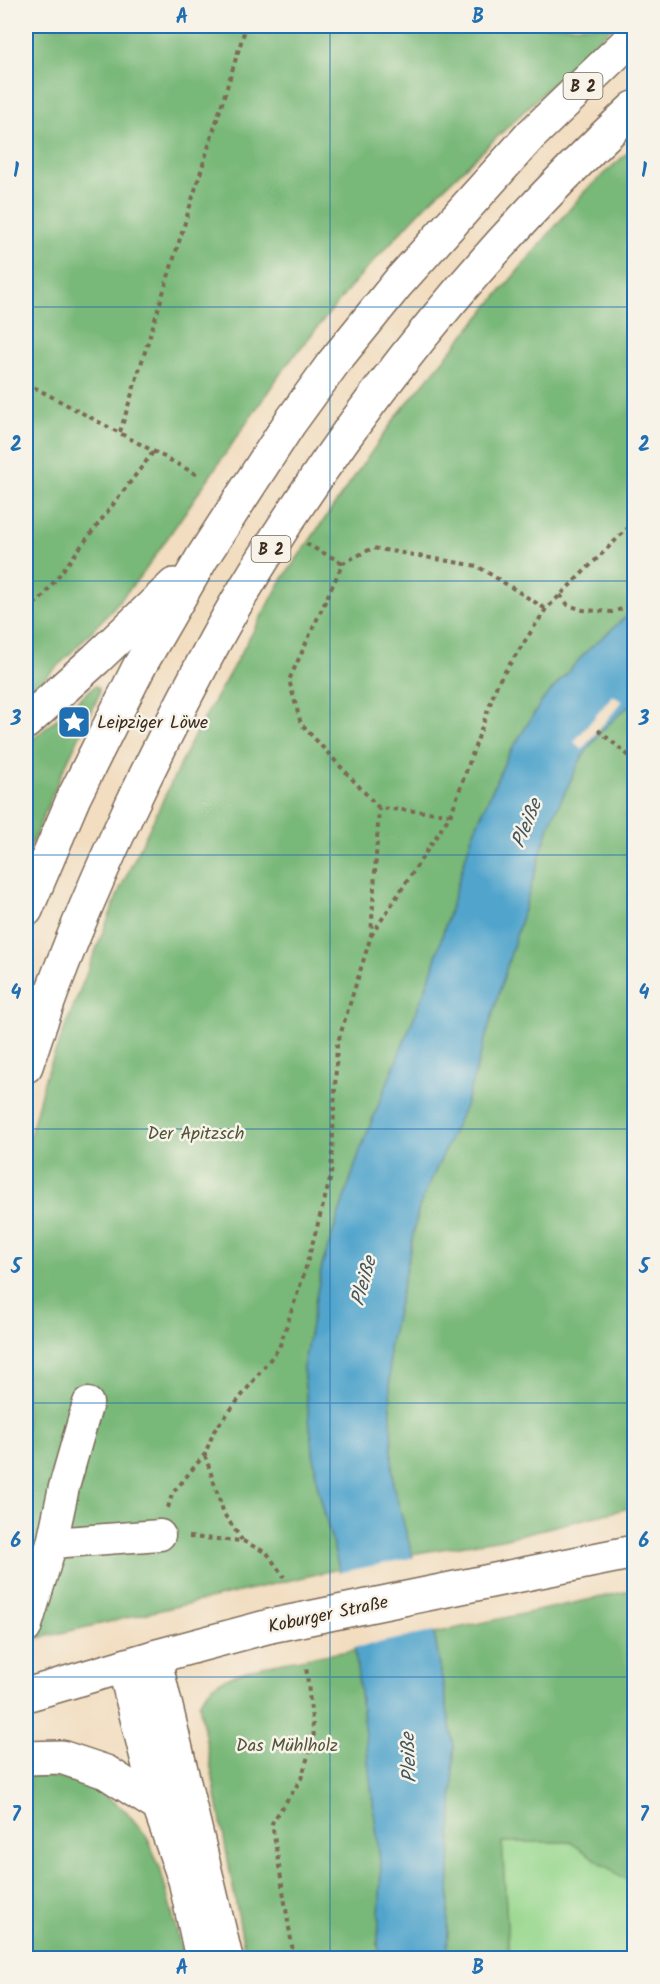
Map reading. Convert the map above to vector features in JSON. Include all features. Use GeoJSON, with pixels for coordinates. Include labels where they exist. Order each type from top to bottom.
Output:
{"type":"FeatureCollection","features":[{"type":"Feature","properties":{"kind":"main road","name":"B 2"},"geometry":{"type":"LineString","coordinates":[[26,910],[74,797],[139,667],[202,558],[289,424],[334,362],[396,284],[531,135],[634,36]]}},
{"type":"Feature","properties":{"kind":"main road","name":"B 2"},"geometry":{"type":"LineString","coordinates":[[26,1066],[61,968],[131,805],[183,699],[227,620],[298,505],[359,419],[443,311],[535,206],[634,108]]}},
{"type":"Feature","properties":{"kind":"main road"},"geometry":{"type":"LineString","coordinates":[[26,722],[202,558]]}},
{"type":"Feature","properties":{"kind":"main road","name":"Koburger Straße"},"geometry":{"type":"LineString","coordinates":[[26,1695],[139,1661],[270,1626],[634,1552]]}},
{"type":"Feature","properties":{"kind":"main road"},"geometry":{"type":"LineString","coordinates":[[139,1661],[159,1806],[186,1880],[202,1959]]}},
{"type":"Feature","properties":{"kind":"main road"},"geometry":{"type":"LineString","coordinates":[[139,1661],[226,1959]]}},
{"type":"Feature","properties":{"kind":"main road"},"geometry":{"type":"LineString","coordinates":[[26,1758],[61,1757],[106,1772],[159,1806]]}},
{"type":"Feature","properties":{"kind":"lane"},"geometry":{"type":"LineString","coordinates":[[26,1628],[52,1543],[64,1487],[88,1403]]}},
{"type":"Feature","properties":{"kind":"lane"},"geometry":{"type":"LineString","coordinates":[[52,1543],[159,1535]]}},
{"type":"Feature","properties":{"kind":"path"},"geometry":{"type":"LineString","coordinates":[[120,432],[246,26]]}},
{"type":"Feature","properties":{"kind":"path"},"geometry":{"type":"LineString","coordinates":[[26,383],[198,475]]}},
{"type":"Feature","properties":{"kind":"path"},"geometry":{"type":"LineString","coordinates":[[26,609],[40,600],[154,451]]}},
{"type":"Feature","properties":{"kind":"path"},"geometry":{"type":"LineString","coordinates":[[370,936],[451,814],[498,682],[546,609],[634,522]]}},
{"type":"Feature","properties":{"kind":"path"},"geometry":{"type":"LineString","coordinates":[[303,543],[343,563]]}},
{"type":"Feature","properties":{"kind":"path"},"geometry":{"type":"LineString","coordinates":[[451,814],[379,808],[301,724],[288,680],[343,563],[373,548],[477,566],[546,609]]}},
{"type":"Feature","properties":{"kind":"path"},"geometry":{"type":"LineString","coordinates":[[560,595],[568,605],[584,610],[612,612],[628,607],[634,600]]}},
{"type":"Feature","properties":{"kind":"path"},"geometry":{"type":"LineString","coordinates":[[598,730],[634,760]]}},
{"type":"Feature","properties":{"kind":"path"},"geometry":{"type":"LineString","coordinates":[[284,1577],[267,1553],[243,1541],[159,1535],[172,1494],[205,1454],[214,1431],[279,1348],[304,1274],[332,1176],[337,1045],[370,936],[379,808]]}},
{"type":"Feature","properties":{"kind":"path"},"geometry":{"type":"LineString","coordinates":[[205,1454],[224,1514],[243,1541]]}},
{"type":"Feature","properties":{"kind":"path"},"geometry":{"type":"LineString","coordinates":[[294,1959],[272,1823],[301,1779],[314,1737],[306,1666]]}},
{"type":"Feature","properties":{"kind":"green space"},"geometry":{"type":"Polygon","coordinates":[[[26,26],[613,26],[425,206],[358,278],[285,367],[144,572],[60,664],[26,695],[26,26]]]}},
{"type":"Feature","properties":{"kind":"green space","name":"Der Apitzsch"},"geometry":{"type":"Polygon","coordinates":[[[634,147],[634,613],[626,617],[587,651],[542,701],[507,757],[472,836],[429,980],[361,1148],[322,1266],[303,1368],[317,1484],[339,1569],[26,1641],[26,1151],[45,1078],[120,889],[193,738],[282,580],[398,414],[584,192],[634,147]]]}},
{"type":"Feature","properties":{"kind":"green space"},"geometry":{"type":"Polygon","coordinates":[[[95,686],[99,688],[99,695],[26,857],[26,745],[95,686]]]}},
{"type":"Feature","properties":{"kind":"green space"},"geometry":{"type":"Polygon","coordinates":[[[634,701],[634,1507],[502,1539],[412,1554],[393,1485],[389,1349],[419,1207],[465,1106],[550,823],[582,757],[601,731],[634,701]]]}},
{"type":"Feature","properties":{"kind":"green space"},"geometry":{"type":"Polygon","coordinates":[[[634,1590],[634,1885],[570,1842],[502,1842],[509,1958],[447,1958],[454,1747],[434,1633],[634,1590]]]}},
{"type":"Feature","properties":{"kind":"green space","name":"Das Mühlholz"},"geometry":{"type":"Polygon","coordinates":[[[355,1650],[381,1870],[378,1944],[380,1958],[246,1958],[199,1703],[214,1685],[243,1672],[282,1662],[355,1650]]]}},
{"type":"Feature","properties":{"kind":"green space"},"geometry":{"type":"Polygon","coordinates":[[[26,1775],[57,1777],[92,1787],[126,1811],[147,1837],[160,1868],[184,1958],[26,1958],[26,1775]]]}},
{"type":"Feature","properties":{"kind":"green space"},"geometry":{"type":"Polygon","coordinates":[[[502,1842],[570,1842],[634,1885],[634,1958],[509,1958],[502,1842]]]}},
{"type":"Feature","properties":{"kind":"water","name":"Pleiße"},"geometry":{"type":"Polygon","coordinates":[[[634,613],[634,701],[601,731],[582,757],[550,823],[465,1106],[419,1207],[389,1349],[393,1485],[434,1633],[454,1747],[447,1958],[380,1958],[378,1944],[381,1870],[355,1650],[339,1569],[317,1484],[303,1368],[322,1266],[361,1148],[429,980],[472,836],[507,757],[542,701],[587,651],[626,617],[634,613]]]}},
{"type":"Feature","properties":{"kind":"pier"},"geometry":{"type":"Polygon","coordinates":[[[613,695],[622,702],[582,749],[574,742],[613,695]]]}},
{"type":"Feature","properties":{"kind":"pier"},"geometry":{"type":"Polygon","coordinates":[[[416,1557],[437,1631],[352,1648],[337,1573],[416,1557]]]}},
{"type":"Feature","properties":{"kind":"place","name":"Leipziger Löwe"},"geometry":{"type":"Point","coordinates":[74,722]}}]}
